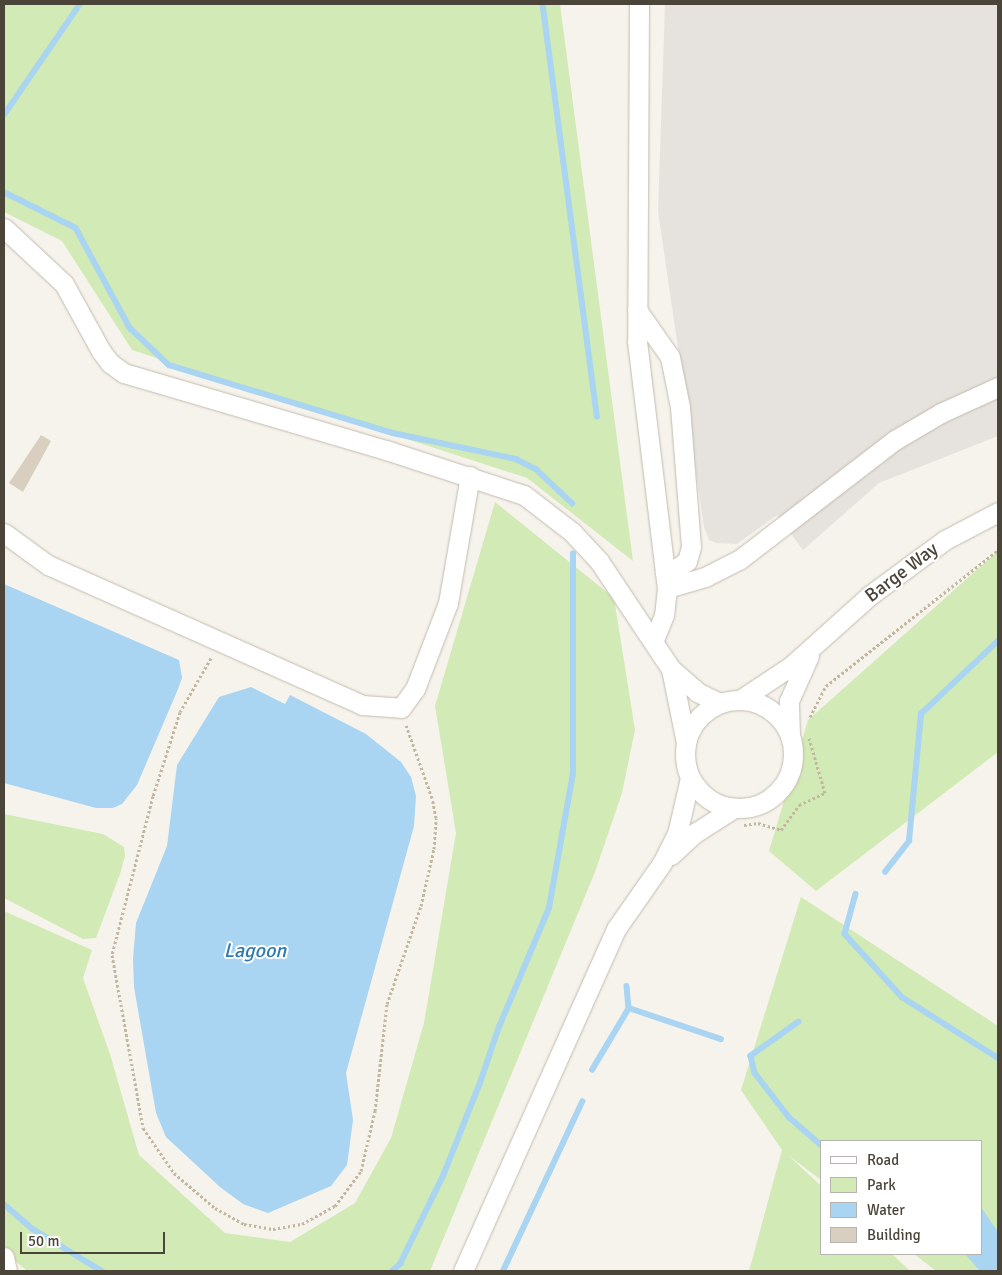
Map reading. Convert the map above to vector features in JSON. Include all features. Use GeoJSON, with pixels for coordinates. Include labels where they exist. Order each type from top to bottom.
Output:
{"type":"FeatureCollection","features":[{"type":"Feature","properties":{"kind":"street"},"geometry":{"type":"LineString","coordinates":[[639,4],[637,310],[640,375],[666,580],[664,616],[654,640]]}},
{"type":"Feature","properties":{"kind":"street"},"geometry":{"type":"LineString","coordinates":[[4,228],[64,284],[101,351],[110,363],[124,373],[470,476],[524,495],[572,532],[608,572],[654,640],[671,669],[697,692],[720,703]]}},
{"type":"Feature","properties":{"kind":"street"},"geometry":{"type":"LineString","coordinates":[[637,310],[670,357],[680,407],[692,536],[687,560],[666,580]]}},
{"type":"Feature","properties":{"kind":"street"},"geometry":{"type":"LineString","coordinates":[[666,580],[705,577],[739,560],[895,440],[941,413],[998,387]]}},
{"type":"Feature","properties":{"kind":"street"},"geometry":{"type":"LineString","coordinates":[[4,533],[36,559],[362,705],[401,708],[415,689],[448,603],[470,476]]}},
{"type":"Feature","properties":{"kind":"street","name":"Barge Way"},"geometry":{"type":"LineString","coordinates":[[740,700],[776,677],[814,646],[869,596],[908,566],[951,536],[998,512]]}},
{"type":"Feature","properties":{"kind":"street","name":"Barge Way"},"geometry":{"type":"LineString","coordinates":[[800,736],[789,701],[814,646]]}},
{"type":"Feature","properties":{"kind":"street"},"geometry":{"type":"LineString","coordinates":[[671,669],[686,744],[685,761],[690,778],[708,798],[734,808]]}},
{"type":"Feature","properties":{"kind":"street"},"geometry":{"type":"LineString","coordinates":[[662,863],[695,833],[734,808],[756,805],[771,798],[782,786],[790,772],[793,755],[800,736],[772,711],[757,702],[740,700],[720,703],[704,712],[692,726],[686,744]]}},
{"type":"Feature","properties":{"kind":"street"},"geometry":{"type":"LineString","coordinates":[[463,1271],[616,929],[662,863],[677,834],[690,778]]}},
{"type":"Feature","properties":{"kind":"street"},"geometry":{"type":"LineString","coordinates":[[4,1257],[7,1271]]}},
{"type":"Feature","properties":{"kind":"path"},"geometry":{"type":"LineString","coordinates":[[809,727],[816,700],[826,686],[998,550]]}},
{"type":"Feature","properties":{"kind":"path"},"geometry":{"type":"LineString","coordinates":[[222,641],[180,712],[153,796],[112,955],[143,1128],[174,1173],[215,1208],[244,1224],[286,1228],[318,1216],[346,1195],[361,1171],[367,1153],[384,1019],[428,878],[436,832],[432,798],[401,708]]}},
{"type":"Feature","properties":{"kind":"path"},"geometry":{"type":"LineString","coordinates":[[740,826],[758,822],[781,830],[799,805],[825,793],[800,736]]}},
{"type":"Feature","properties":{"kind":"shaded area"},"geometry":{"type":"Polygon","coordinates":[[[665,4],[998,4],[998,436],[879,483],[803,550],[777,515],[737,544],[716,543],[709,540],[704,527],[658,211],[665,4]]]}},
{"type":"Feature","properties":{"kind":"green space"},"geometry":{"type":"Polygon","coordinates":[[[4,4],[560,4],[633,561],[527,478],[132,350],[62,241],[4,212],[4,4]]]}},
{"type":"Feature","properties":{"kind":"green space"},"geometry":{"type":"Polygon","coordinates":[[[495,502],[614,598],[635,730],[622,793],[595,872],[430,1271],[27,1271],[4,1251],[4,911],[92,950],[83,978],[110,1054],[139,1155],[225,1233],[290,1242],[355,1203],[391,1138],[424,1023],[456,833],[435,706],[495,502]]]}},
{"type":"Feature","properties":{"kind":"green space"},"geometry":{"type":"Polygon","coordinates":[[[998,551],[998,752],[816,891],[769,851],[808,720],[998,551]]]}},
{"type":"Feature","properties":{"kind":"green space"},"geometry":{"type":"Polygon","coordinates":[[[4,814],[103,834],[124,847],[125,856],[120,874],[96,938],[83,939],[4,898],[4,814]]]}},
{"type":"Feature","properties":{"kind":"green space"},"geometry":{"type":"Polygon","coordinates":[[[801,897],[998,1026],[998,1271],[936,1271],[915,1255],[982,1255],[982,1140],[820,1140],[820,1179],[788,1155],[820,1185],[820,1255],[893,1255],[910,1271],[749,1271],[782,1150],[741,1090],[801,897]]]}},
{"type":"Feature","properties":{"kind":"water"},"geometry":{"type":"Polygon","coordinates":[[[4,584],[179,660],[182,678],[178,689],[137,785],[122,804],[113,808],[96,808],[4,783],[4,584]]]}},
{"type":"Feature","properties":{"kind":"water","name":"Lagoon"},"geometry":{"type":"Polygon","coordinates":[[[251,687],[285,704],[290,695],[366,734],[401,762],[411,777],[416,796],[414,826],[346,1073],[353,1120],[347,1165],[331,1186],[268,1213],[243,1204],[220,1187],[166,1137],[156,1113],[134,987],[133,959],[136,923],[167,846],[177,765],[219,697],[251,687]]]}},
{"type":"Feature","properties":{"kind":"water"},"geometry":{"type":"Polygon","coordinates":[[[982,1208],[998,1232],[998,1271],[980,1271],[966,1255],[982,1255],[982,1208]]]}},
{"type":"Feature","properties":{"kind":"building"},"geometry":{"type":"Polygon","coordinates":[[[41,435],[51,441],[23,492],[9,483],[41,435]]]}},
{"type":"Feature","properties":{"kind":"waterway"},"geometry":{"type":"LineString","coordinates":[[4,115],[80,4]]}},
{"type":"Feature","properties":{"kind":"waterway"},"geometry":{"type":"LineString","coordinates":[[543,4],[597,416]]}},
{"type":"Feature","properties":{"kind":"waterway"},"geometry":{"type":"LineString","coordinates":[[4,192],[76,228],[130,328],[169,365],[393,433],[516,459],[536,469],[572,503]]}},
{"type":"Feature","properties":{"kind":"waterway"},"geometry":{"type":"LineString","coordinates":[[392,1271],[400,1264],[443,1176],[480,1083],[499,1027],[549,908],[573,773],[573,554]]}},
{"type":"Feature","properties":{"kind":"waterway"},"geometry":{"type":"LineString","coordinates":[[885,872],[909,841],[921,714],[998,641]]}},
{"type":"Feature","properties":{"kind":"waterway"},"geometry":{"type":"LineString","coordinates":[[856,894],[845,934],[902,997],[998,1058]]}},
{"type":"Feature","properties":{"kind":"waterway"},"geometry":{"type":"LineString","coordinates":[[627,986],[629,1008]]}},
{"type":"Feature","properties":{"kind":"waterway"},"geometry":{"type":"LineString","coordinates":[[592,1070],[629,1008],[721,1039]]}},
{"type":"Feature","properties":{"kind":"waterway"},"geometry":{"type":"LineString","coordinates":[[799,1022],[751,1056],[755,1073],[789,1117],[820,1144]]}},
{"type":"Feature","properties":{"kind":"waterway"},"geometry":{"type":"LineString","coordinates":[[503,1271],[582,1102]]}},
{"type":"Feature","properties":{"kind":"waterway"},"geometry":{"type":"LineString","coordinates":[[4,1204],[33,1229],[102,1271]]}}]}
